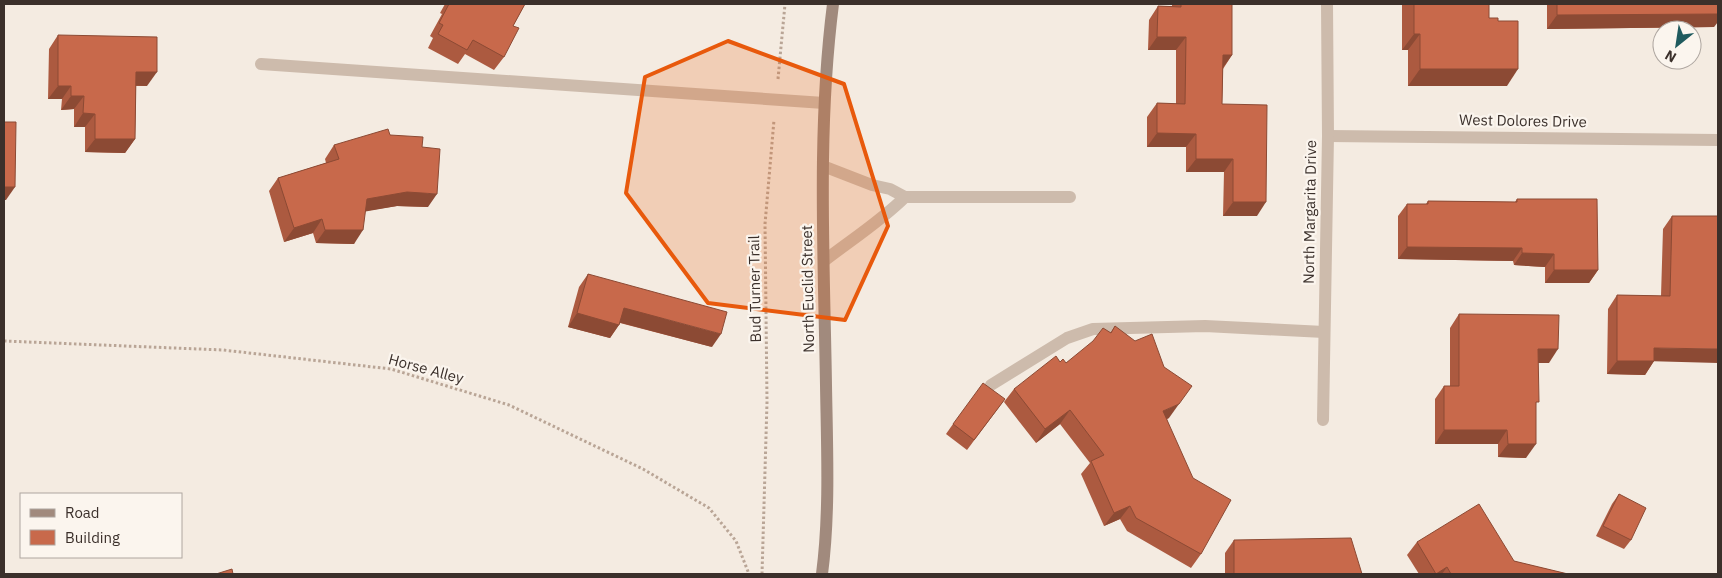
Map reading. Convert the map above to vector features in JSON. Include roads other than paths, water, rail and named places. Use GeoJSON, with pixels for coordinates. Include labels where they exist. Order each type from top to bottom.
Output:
{"type":"FeatureCollection","features":[{"type":"Feature","properties":{"kind":"main road","name":"North Euclid Street"},"geometry":{"type":"LineString","coordinates":[[822,574],[827,448],[823,166],[824,103],[833,4]]}},
{"type":"Feature","properties":{"kind":"street","name":"North Margarita Drive"},"geometry":{"type":"LineString","coordinates":[[1322,420],[1328,136],[1327,4]]}},
{"type":"Feature","properties":{"kind":"street"},"geometry":{"type":"LineString","coordinates":[[261,64],[824,103]]}},
{"type":"Feature","properties":{"kind":"street","name":"West Dolores Drive"},"geometry":{"type":"LineString","coordinates":[[1328,136],[1718,140]]}},
{"type":"Feature","properties":{"kind":"street"},"geometry":{"type":"LineString","coordinates":[[823,166],[872,185],[890,189],[905,197],[1070,197]]}},
{"type":"Feature","properties":{"kind":"street"},"geometry":{"type":"LineString","coordinates":[[824,261],[890,211],[905,197]]}},
{"type":"Feature","properties":{"kind":"street"},"geometry":{"type":"LineString","coordinates":[[991,385],[1067,338],[1092,329],[1205,326],[1324,332]]}}]}
